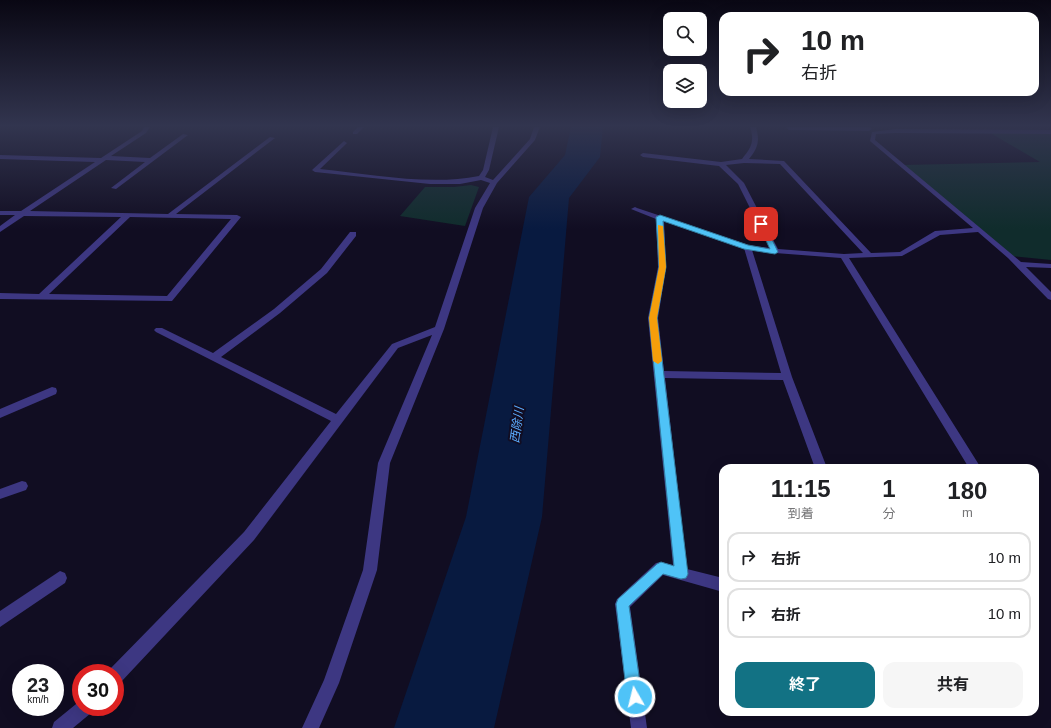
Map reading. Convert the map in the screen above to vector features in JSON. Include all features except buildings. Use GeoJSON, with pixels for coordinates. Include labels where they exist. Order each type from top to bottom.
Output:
{"type":"FeatureCollection","features":[{"type":"Feature","properties":{"kind":"street"},"geometry":{"type":"LineString","coordinates":[[0,230],[99,161]]}},
{"type":"Feature","properties":{"kind":"street"},"geometry":{"type":"LineString","coordinates":[[114,188],[150,161]]}},
{"type":"Feature","properties":{"kind":"street"},"geometry":{"type":"LineString","coordinates":[[169,216],[242,161]]}},
{"type":"Feature","properties":{"kind":"street"},"geometry":{"type":"LineString","coordinates":[[325,161],[316,170],[430,182],[460,182],[481,178],[494,182]]}},
{"type":"Feature","properties":{"kind":"street"},"geometry":{"type":"LineString","coordinates":[[481,178],[486,170],[488,161]]}},
{"type":"Feature","properties":{"kind":"street"},"geometry":{"type":"LineString","coordinates":[[310,728],[331,683],[370,570],[384,463],[438,329],[479,208],[494,182],[513,161]]}},
{"type":"Feature","properties":{"kind":"street"},"geometry":{"type":"LineString","coordinates":[[691,161],[720,164],[744,161],[782,162],[869,255]]}},
{"type":"Feature","properties":{"kind":"street"},"geometry":{"type":"LineString","coordinates":[[897,161],[1018,264],[1050,295]]}},
{"type":"Feature","properties":{"kind":"street"},"geometry":{"type":"LineString","coordinates":[[720,164],[741,183],[775,252]]}},
{"type":"Feature","properties":{"kind":"street"},"geometry":{"type":"LineString","coordinates":[[635,209],[747,247],[775,252],[844,256],[902,254],[938,233],[979,230]]}},
{"type":"Feature","properties":{"kind":"street"},"geometry":{"type":"LineString","coordinates":[[0,213],[237,217],[169,299],[0,296]]}},
{"type":"Feature","properties":{"kind":"street"},"geometry":{"type":"LineString","coordinates":[[41,297],[128,215]]}},
{"type":"Feature","properties":{"kind":"street"},"geometry":{"type":"LineString","coordinates":[[660,217],[662,267],[653,318],[681,574]]}},
{"type":"Feature","properties":{"kind":"street"},"geometry":{"type":"LineString","coordinates":[[214,357],[277,311],[324,271],[353,234]]}},
{"type":"Feature","properties":{"kind":"street"},"geometry":{"type":"LineString","coordinates":[[747,247],[787,377],[820,464]]}},
{"type":"Feature","properties":{"kind":"street"},"geometry":{"type":"LineString","coordinates":[[844,256],[973,464]]}},
{"type":"Feature","properties":{"kind":"street"},"geometry":{"type":"LineString","coordinates":[[1018,264],[1051,266]]}},
{"type":"Feature","properties":{"kind":"street"},"geometry":{"type":"LineString","coordinates":[[124,667],[249,536],[395,346],[438,329]]}},
{"type":"Feature","properties":{"kind":"street"},"geometry":{"type":"LineString","coordinates":[[158,330],[338,420]]}},
{"type":"Feature","properties":{"kind":"street"},"geometry":{"type":"LineString","coordinates":[[659,374],[787,377]]}},
{"type":"Feature","properties":{"kind":"street"},"geometry":{"type":"LineString","coordinates":[[0,414],[52,391]]}},
{"type":"Feature","properties":{"kind":"street"},"geometry":{"type":"LineString","coordinates":[[0,494],[22,486]]}},
{"type":"Feature","properties":{"kind":"street"},"geometry":{"type":"LineString","coordinates":[[639,728],[622,604],[661,568],[719,584]]}},
{"type":"Feature","properties":{"kind":"street"},"geometry":{"type":"LineString","coordinates":[[0,620],[60,578]]}},
{"type":"Feature","properties":{"kind":"street"},"geometry":{"type":"LineString","coordinates":[[60,728],[74,716]]}},
{"type":"Feature","properties":{"kind":"green space"},"geometry":{"type":"Polygon","coordinates":[[[1038,161],[1051,161],[1051,260],[1011,256],[902,165],[1040,162],[1038,161]]]}},
{"type":"Feature","properties":{"kind":"green space"},"geometry":{"type":"Polygon","coordinates":[[[471,185],[479,187],[465,226],[400,216],[425,187],[454,187],[471,185]]]}},
{"type":"Feature","properties":{"kind":"waterway","name":"西除川"},"geometry":{"type":"LineString","coordinates":[[444,728],[504,517],[549,197],[579,161]]}},
{"type":"Feature","properties":{"kind":"slow traffic"},"geometry":{"type":"LineString","coordinates":[[658,361],[653,318],[662,267],[660,226]]}},
{"type":"Feature","properties":{"kind":"route"},"geometry":{"type":"LineString","coordinates":[[635,697],[622,604],[661,568],[681,574],[653,318],[662,267],[660,217],[747,247],[775,252],[761,224]]}}]}
